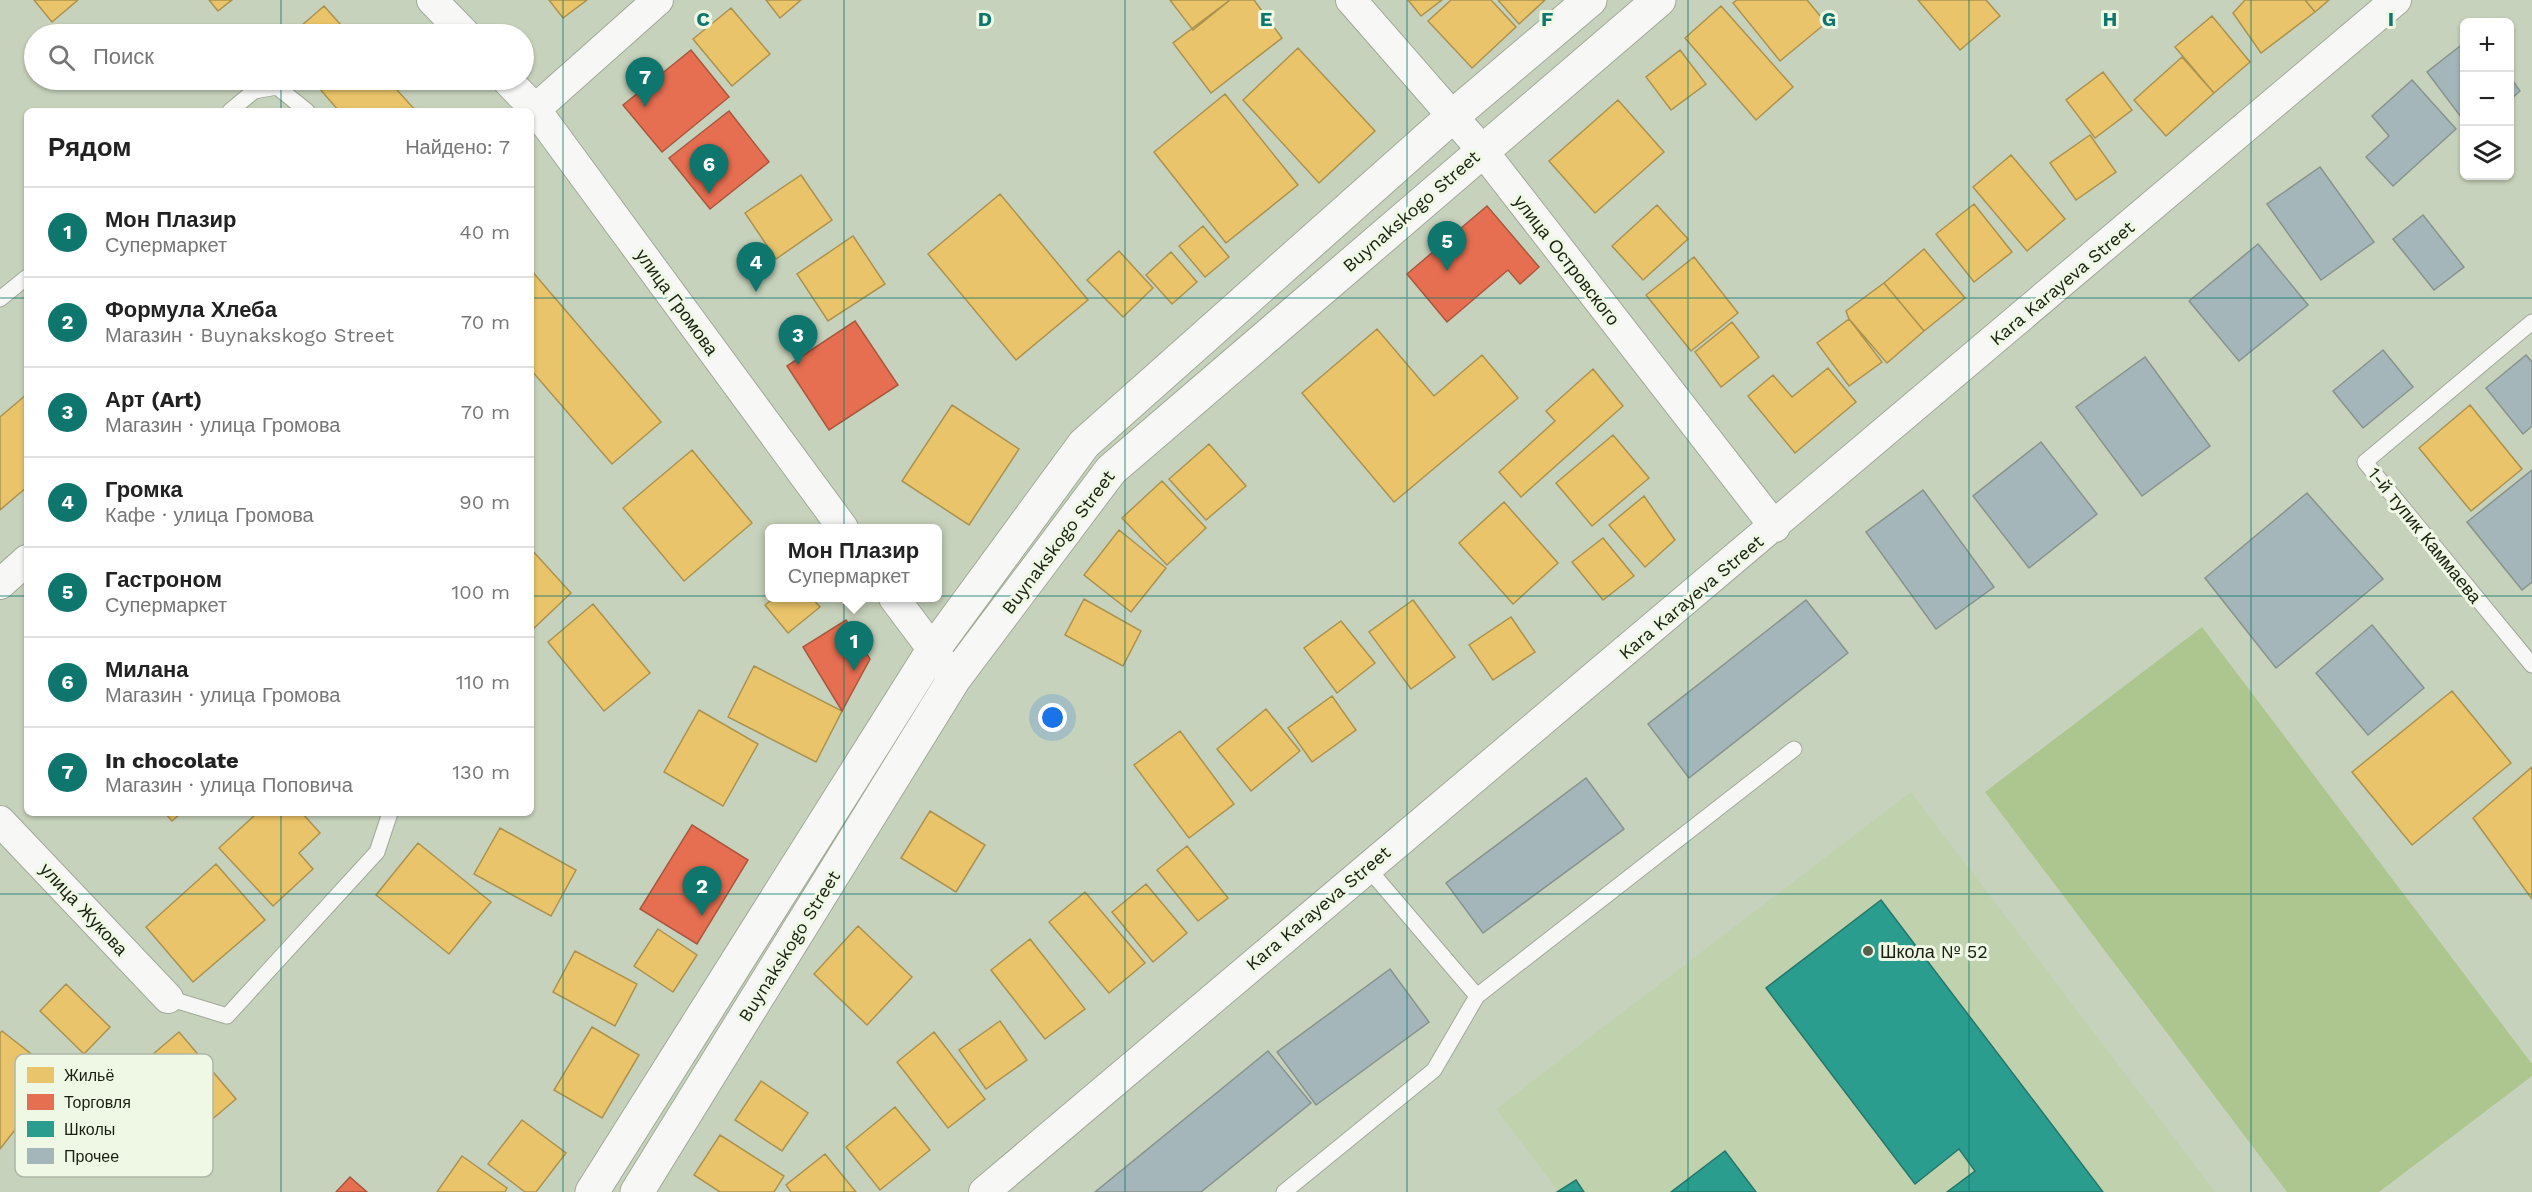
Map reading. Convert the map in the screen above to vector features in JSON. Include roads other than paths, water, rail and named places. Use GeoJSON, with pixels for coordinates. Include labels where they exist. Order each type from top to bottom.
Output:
{"type":"FeatureCollection","features":[{"type":"Feature","properties":{"kind":"main road","name":"Buynakskogo Street"},"geometry":{"type":"LineString","coordinates":[[592,1192],[933,650],[1084,444],[1454,116],[1590,0]]}},
{"type":"Feature","properties":{"kind":"main road","name":"Buynakskogo Street"},"geometry":{"type":"LineString","coordinates":[[637,1192],[954,679],[1110,470],[1659,0]]}},
{"type":"Feature","properties":{"kind":"street"},"geometry":{"type":"LineString","coordinates":[[432,0],[455,24]]}},
{"type":"Feature","properties":{"kind":"street"},"geometry":{"type":"LineString","coordinates":[[534,110],[658,0]]}},
{"type":"Feature","properties":{"kind":"street","name":"улица Островского"},"geometry":{"type":"LineString","coordinates":[[1351,0],[1482,150],[1775,527]]}},
{"type":"Feature","properties":{"kind":"street","name":"Kara Karayeva Street"},"geometry":{"type":"LineString","coordinates":[[984,1192],[1366,866],[1775,527],[2396,0]]}},
{"type":"Feature","properties":{"kind":"street","name":"улица Громова"},"geometry":{"type":"LineString","coordinates":[[515,90],[530,108]]}},
{"type":"Feature","properties":{"kind":"street","name":"улица Громова"},"geometry":{"type":"LineString","coordinates":[[534,112],[840,524]]}},
{"type":"Feature","properties":{"kind":"street"},"geometry":{"type":"LineString","coordinates":[[898,602],[954,679]]}},
{"type":"Feature","properties":{"kind":"street","name":"улица Жукова"},"geometry":{"type":"LineString","coordinates":[[0,821],[168,998]]}},
{"type":"Feature","properties":{"kind":"lane"},"geometry":{"type":"LineString","coordinates":[[234,108],[254,91],[260,90]]}},
{"type":"Feature","properties":{"kind":"lane"},"geometry":{"type":"LineString","coordinates":[[281,90],[303,108]]}},
{"type":"Feature","properties":{"kind":"lane"},"geometry":{"type":"LineString","coordinates":[[0,299],[24,279]]}},
{"type":"Feature","properties":{"kind":"lane","name":"1-й тупик Каммаева"},"geometry":{"type":"LineString","coordinates":[[2532,322],[2365,462],[2532,665]]}},
{"type":"Feature","properties":{"kind":"lane"},"geometry":{"type":"LineString","coordinates":[[1284,1192],[1434,1070],[1477,996],[1794,749]]}},
{"type":"Feature","properties":{"kind":"lane"},"geometry":{"type":"LineString","coordinates":[[168,998],[227,1016],[377,852],[389,816]]}},
{"type":"Feature","properties":{"kind":"lane"},"geometry":{"type":"LineString","coordinates":[[1366,866],[1477,996]]}},
{"type":"Feature","properties":{"kind":"place","name":"In chocolate"},"geometry":{"type":"Point","coordinates":[645,107]}},
{"type":"Feature","properties":{"kind":"place","name":"Милана"},"geometry":{"type":"Point","coordinates":[709,194]}},
{"type":"Feature","properties":{"kind":"place","name":"Гастроном"},"geometry":{"type":"Point","coordinates":[1447,271]}},
{"type":"Feature","properties":{"kind":"place","name":"Громка"},"geometry":{"type":"Point","coordinates":[756,292]}},
{"type":"Feature","properties":{"kind":"place","name":"Арт (Art)"},"geometry":{"type":"Point","coordinates":[798,365]}},
{"type":"Feature","properties":{"kind":"place","name":"Мон Плазир"},"geometry":{"type":"Point","coordinates":[854,671]}},
{"type":"Feature","properties":{"kind":"place","name":"Формула Хлеба"},"geometry":{"type":"Point","coordinates":[702,916]}},
{"type":"Feature","properties":{"kind":"place","name":"Школа № 52"},"geometry":{"type":"Point","coordinates":[1868,951]}}]}
